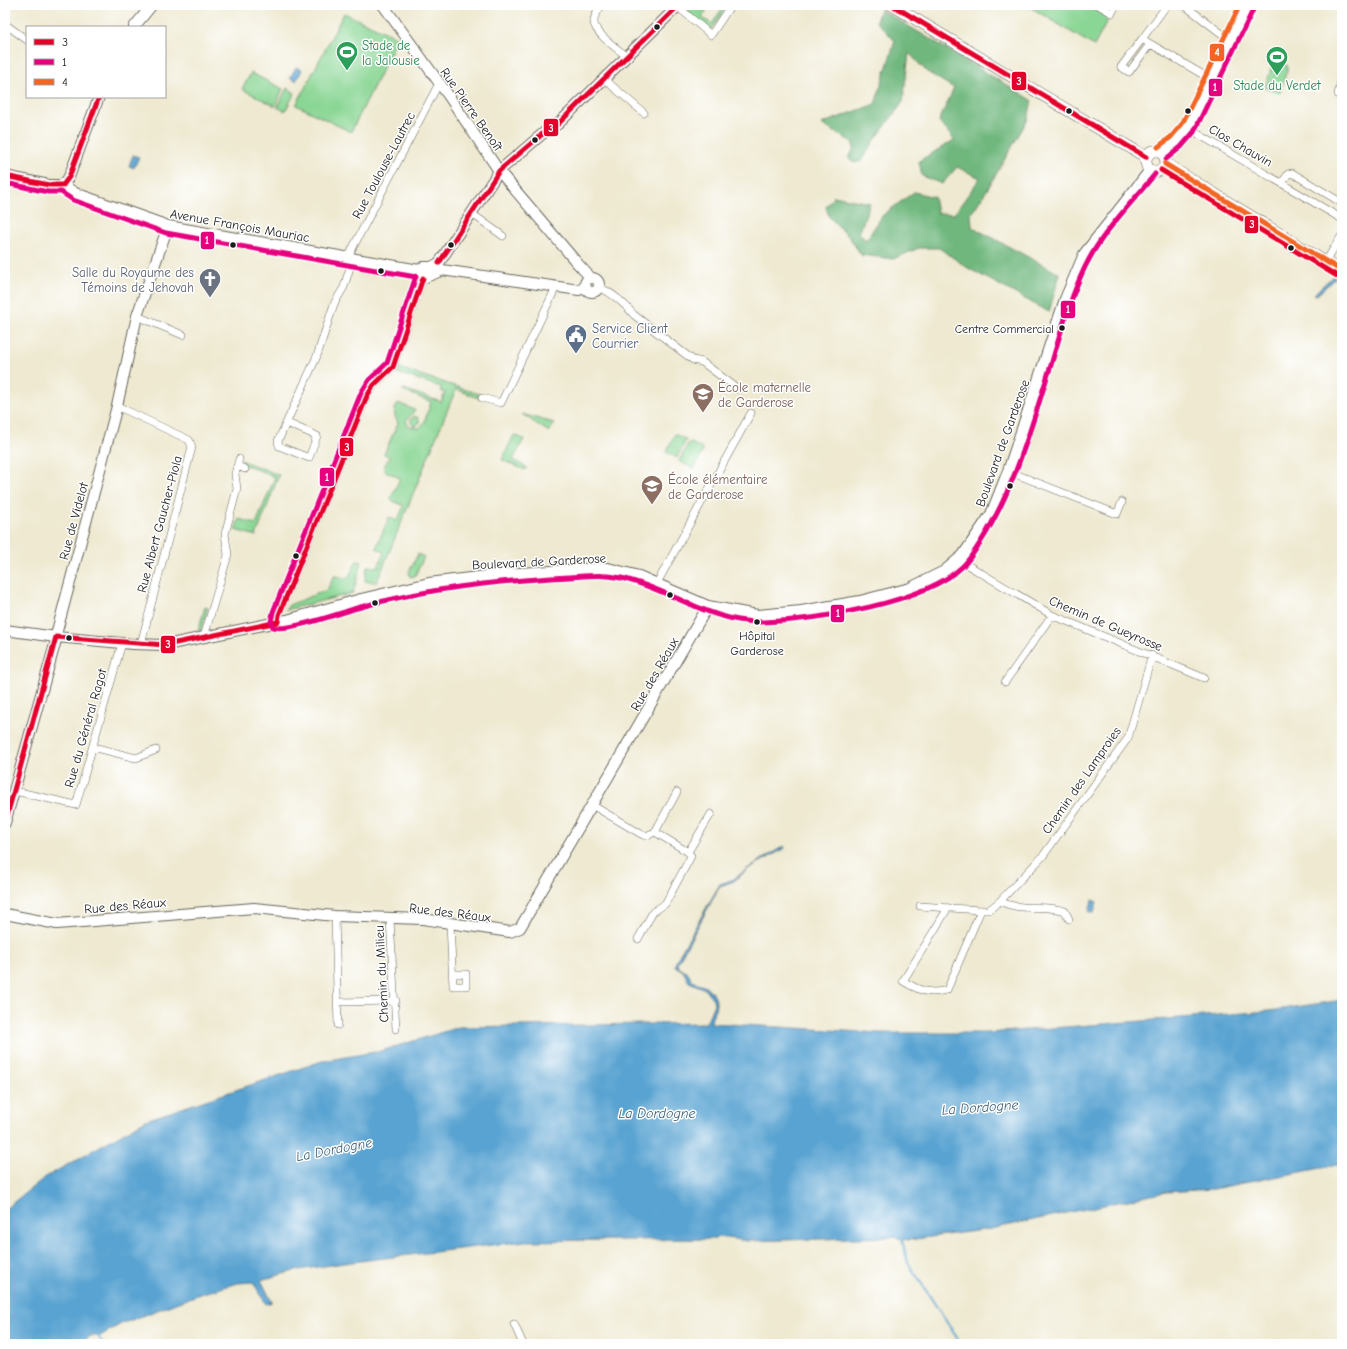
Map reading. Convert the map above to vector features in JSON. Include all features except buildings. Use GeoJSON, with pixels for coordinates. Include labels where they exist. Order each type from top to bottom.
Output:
{"type":"FeatureCollection","features":[{"type":"Feature","properties":{"kind":"main road"},"geometry":{"type":"LineString","coordinates":[[892,5],[1146,157]]}},
{"type":"Feature","properties":{"kind":"main road"},"geometry":{"type":"LineString","coordinates":[[1342,272],[1174,169],[1160,164],[1145,163],[1146,157],[1153,151],[1160,164],[1342,278]]}},
{"type":"Feature","properties":{"kind":"street"},"geometry":{"type":"LineString","coordinates":[[135,26],[152,5]]}},
{"type":"Feature","properties":{"kind":"street","name":"Rue Pierre Benoît"},"geometry":{"type":"LineString","coordinates":[[383,5],[439,83],[499,171],[591,278]]}},
{"type":"Feature","properties":{"kind":"street"},"geometry":{"type":"LineString","coordinates":[[602,5],[595,14],[594,22],[596,30],[628,57]]}},
{"type":"Feature","properties":{"kind":"street"},"geometry":{"type":"LineString","coordinates":[[440,266],[499,171],[547,130],[558,124],[679,6],[711,35],[731,5]]}},
{"type":"Feature","properties":{"kind":"street"},"geometry":{"type":"LineString","coordinates":[[1098,5],[1112,13],[1116,5]]}},
{"type":"Feature","properties":{"kind":"street"},"geometry":{"type":"LineString","coordinates":[[1150,44],[1129,72],[1121,67],[1167,5]]}},
{"type":"Feature","properties":{"kind":"street"},"geometry":{"type":"LineString","coordinates":[[1184,5],[1230,40]]}},
{"type":"Feature","properties":{"kind":"street","name":"Boulevard de Garderose"},"geometry":{"type":"LineString","coordinates":[[5,630],[56,637],[166,645],[278,622],[404,588],[447,580],[496,575],[608,568],[639,576],[708,606],[742,613],[761,614],[807,610],[860,601],[896,593],[923,583],[959,560],[991,514],[1008,471],[1065,299],[1080,262],[1097,236],[1160,164],[1188,128],[1248,5]]}},
{"type":"Feature","properties":{"kind":"street"},"geometry":{"type":"LineString","coordinates":[[5,24],[26,39]]}},
{"type":"Feature","properties":{"kind":"street"},"geometry":{"type":"LineString","coordinates":[[1142,39],[1212,80]]}},
{"type":"Feature","properties":{"kind":"street"},"geometry":{"type":"LineString","coordinates":[[1342,77],[1338,94],[1342,100]]}},
{"type":"Feature","properties":{"kind":"street"},"geometry":{"type":"LineString","coordinates":[[604,79],[644,113]]}},
{"type":"Feature","properties":{"kind":"street","name":"Rue Toulouse-Lautrec"},"geometry":{"type":"LineString","coordinates":[[287,423],[317,436],[308,458],[279,446],[278,441],[316,356],[334,304],[344,287],[351,258],[439,83]]}},
{"type":"Feature","properties":{"kind":"street"},"geometry":{"type":"LineString","coordinates":[[5,176],[49,185],[63,185],[69,177],[99,98]]}},
{"type":"Feature","properties":{"kind":"street","name":"Clos Chauvin"},"geometry":{"type":"LineString","coordinates":[[1188,128],[1342,219]]}},
{"type":"Feature","properties":{"kind":"street","name":"Clos Chauvin"},"geometry":{"type":"LineString","coordinates":[[1282,183],[1288,174],[1292,173],[1342,202]]}},
{"type":"Feature","properties":{"kind":"street","name":"Avenue François Mauriac"},"geometry":{"type":"LineString","coordinates":[[63,185],[75,193],[168,226],[351,258],[421,274]]}},
{"type":"Feature","properties":{"kind":"street"},"geometry":{"type":"LineString","coordinates":[[472,213],[503,236]]}},
{"type":"Feature","properties":{"kind":"street","name":"Rue de Videlot"},"geometry":{"type":"LineString","coordinates":[[5,823],[15,791],[117,406],[137,316],[168,226]]}},
{"type":"Feature","properties":{"kind":"street"},"geometry":{"type":"LineString","coordinates":[[1326,261],[1342,235]]}},
{"type":"Feature","properties":{"kind":"street"},"geometry":{"type":"LineString","coordinates":[[278,622],[279,615],[304,550],[366,396],[374,385],[393,367],[421,274],[440,266],[556,287],[579,290],[586,287]]}},
{"type":"Feature","properties":{"kind":"street"},"geometry":{"type":"LineString","coordinates":[[591,278],[598,280],[598,287],[596,291],[591,291],[586,287],[586,281],[591,278]]}},
{"type":"Feature","properties":{"kind":"street"},"geometry":{"type":"LineString","coordinates":[[482,398],[501,403],[556,287]]}},
{"type":"Feature","properties":{"kind":"street"},"geometry":{"type":"LineString","coordinates":[[598,287],[615,298],[634,315],[693,360],[702,362],[738,389]]}},
{"type":"Feature","properties":{"kind":"street"},"geometry":{"type":"LineString","coordinates":[[137,316],[183,335]]}},
{"type":"Feature","properties":{"kind":"street","name":"Rue Albert Gaucher-Piola"},"geometry":{"type":"LineString","coordinates":[[117,406],[188,440],[192,447],[141,644]]}},
{"type":"Feature","properties":{"kind":"street"},"geometry":{"type":"LineString","coordinates":[[657,584],[751,413]]}},
{"type":"Feature","properties":{"kind":"street"},"geometry":{"type":"LineString","coordinates":[[204,637],[228,556],[225,534],[237,489],[235,474],[239,459]]}},
{"type":"Feature","properties":{"kind":"street"},"geometry":{"type":"LineString","coordinates":[[237,466],[245,469]]}},
{"type":"Feature","properties":{"kind":"street"},"geometry":{"type":"LineString","coordinates":[[1008,471],[1117,514],[1122,502]]}},
{"type":"Feature","properties":{"kind":"street","name":"Chemin de Gueyrosse"},"geometry":{"type":"LineString","coordinates":[[959,560],[1052,615],[1152,655],[1204,678]]}},
{"type":"Feature","properties":{"kind":"street","name":"Rue des Réaux"},"geometry":{"type":"LineString","coordinates":[[5,914],[56,924],[254,908],[335,916],[423,919],[510,932],[520,928],[708,606]]}},
{"type":"Feature","properties":{"kind":"street"},"geometry":{"type":"LineString","coordinates":[[1005,682],[1052,615]]}},
{"type":"Feature","properties":{"kind":"street","name":"Rue du Général Ragot"},"geometry":{"type":"LineString","coordinates":[[15,791],[76,805],[122,643]]}},
{"type":"Feature","properties":{"kind":"street","name":"Chemin des Lamproies"},"geometry":{"type":"LineString","coordinates":[[920,906],[989,910],[1000,901],[1043,856],[1128,738],[1152,655]]}},
{"type":"Feature","properties":{"kind":"street"},"geometry":{"type":"LineString","coordinates":[[93,747],[136,758],[156,750]]}},
{"type":"Feature","properties":{"kind":"street"},"geometry":{"type":"LineString","coordinates":[[592,805],[646,836],[655,832],[677,792]]}},
{"type":"Feature","properties":{"kind":"street"},"geometry":{"type":"LineString","coordinates":[[688,852],[711,814]]}},
{"type":"Feature","properties":{"kind":"street"},"geometry":{"type":"LineString","coordinates":[[638,939],[653,912],[665,904],[691,856],[688,852],[655,832]]}},
{"type":"Feature","properties":{"kind":"street"},"geometry":{"type":"LineString","coordinates":[[1000,901],[1010,906],[1057,908],[1065,911],[1069,919]]}},
{"type":"Feature","properties":{"kind":"street"},"geometry":{"type":"LineString","coordinates":[[948,908],[903,981],[918,990],[933,992],[947,990],[981,910]]}},
{"type":"Feature","properties":{"kind":"street"},"geometry":{"type":"LineString","coordinates":[[335,916],[338,1025]]}},
{"type":"Feature","properties":{"kind":"street","name":"Chemin du Milieu"},"geometry":{"type":"LineString","coordinates":[[390,919],[396,1001],[396,1029]]}},
{"type":"Feature","properties":{"kind":"street"},"geometry":{"type":"LineString","coordinates":[[450,924],[453,974]]}},
{"type":"Feature","properties":{"kind":"street"},"geometry":{"type":"LineString","coordinates":[[337,1002],[396,1001]]}},
{"type":"Feature","properties":{"kind":"street"},"geometry":{"type":"LineString","coordinates":[[514,1324],[523,1344]]}},
{"type":"Feature","properties":{"kind":"green space"},"geometry":{"type":"Polygon","coordinates":[[[685,5],[705,5],[706,11],[702,18],[712,24],[724,5],[727,5],[712,29],[708,30],[686,10],[685,5]]]}},
{"type":"Feature","properties":{"kind":"green space"},"geometry":{"type":"Polygon","coordinates":[[[1027,5],[1089,5],[1110,16],[1094,46],[1027,5]]]}},
{"type":"Feature","properties":{"kind":"green space"},"geometry":{"type":"Polygon","coordinates":[[[880,9],[1032,100],[1028,119],[987,190],[971,214],[972,227],[1060,274],[1049,312],[968,268],[939,248],[919,248],[893,259],[861,255],[850,238],[829,217],[826,207],[834,196],[870,203],[859,234],[866,240],[883,215],[914,192],[934,197],[937,213],[954,214],[980,178],[957,167],[942,184],[922,176],[919,161],[954,140],[939,121],[954,88],[927,72],[909,53],[903,102],[874,141],[862,161],[854,163],[849,158],[854,148],[852,142],[821,124],[875,104],[895,41],[876,22],[880,9]]]}},
{"type":"Feature","properties":{"kind":"green space","name":"Stade de la Jalousie"},"geometry":{"type":"Polygon","coordinates":[[[344,13],[398,38],[351,132],[296,105],[344,13]]]}},
{"type":"Feature","properties":{"kind":"green space","name":"Stade du Verdet"},"geometry":{"type":"Polygon","coordinates":[[[1273,62],[1288,66],[1280,93],[1265,88],[1273,62]]]}},
{"type":"Feature","properties":{"kind":"green space"},"geometry":{"type":"Polygon","coordinates":[[[251,73],[283,89],[275,106],[242,89],[251,73]]]}},
{"type":"Feature","properties":{"kind":"green space"},"geometry":{"type":"Polygon","coordinates":[[[287,88],[295,93],[285,111],[277,107],[287,88]]]}},
{"type":"Feature","properties":{"kind":"green space"},"geometry":{"type":"Polygon","coordinates":[[[399,368],[479,394],[478,398],[456,389],[377,582],[365,581],[367,566],[378,567],[384,552],[376,548],[389,517],[397,521],[404,506],[393,501],[391,498],[400,478],[385,471],[384,466],[390,457],[384,454],[398,423],[395,408],[398,403],[415,410],[406,421],[409,426],[419,428],[424,423],[431,402],[403,391],[404,389],[441,402],[445,393],[441,391],[441,387],[398,373],[399,368]]]}},
{"type":"Feature","properties":{"kind":"green space"},"geometry":{"type":"Polygon","coordinates":[[[522,414],[554,423],[549,432],[522,414]]]}},
{"type":"Feature","properties":{"kind":"green space"},"geometry":{"type":"Polygon","coordinates":[[[413,417],[417,417],[419,421],[417,425],[413,425],[411,423],[411,419],[413,417]]]}},
{"type":"Feature","properties":{"kind":"green space"},"geometry":{"type":"Polygon","coordinates":[[[675,434],[686,440],[677,458],[666,452],[675,434]]]}},
{"type":"Feature","properties":{"kind":"green space"},"geometry":{"type":"Polygon","coordinates":[[[514,435],[524,439],[513,460],[527,468],[525,470],[502,460],[514,435]]]}},
{"type":"Feature","properties":{"kind":"green space"},"geometry":{"type":"Polygon","coordinates":[[[689,442],[704,449],[694,469],[679,461],[689,442]]]}},
{"type":"Feature","properties":{"kind":"green space"},"geometry":{"type":"Polygon","coordinates":[[[241,460],[279,475],[256,536],[235,530],[239,519],[256,524],[275,477],[249,466],[243,466],[240,463],[241,460]]]}},
{"type":"Feature","properties":{"kind":"green space"},"geometry":{"type":"Polygon","coordinates":[[[418,554],[424,557],[415,576],[410,577],[409,572],[418,554]]]}},
{"type":"Feature","properties":{"kind":"green space"},"geometry":{"type":"Polygon","coordinates":[[[357,561],[362,562],[353,593],[286,610],[289,605],[327,590],[334,576],[348,578],[357,561]]]}},
{"type":"Feature","properties":{"kind":"green space"},"geometry":{"type":"Polygon","coordinates":[[[205,607],[208,608],[201,631],[198,631],[205,607]]]}},
{"type":"Feature","properties":{"kind":"water"},"geometry":{"type":"Polygon","coordinates":[[[296,67],[302,70],[296,81],[290,78],[296,67]]]}},
{"type":"Feature","properties":{"kind":"water"},"geometry":{"type":"Polygon","coordinates":[[[133,155],[139,157],[134,168],[129,166],[133,155]]]}},
{"type":"Feature","properties":{"kind":"water"},"geometry":{"type":"Polygon","coordinates":[[[1333,276],[1336,277],[1317,295],[1314,294],[1333,276]]]}},
{"type":"Feature","properties":{"kind":"water","name":"La Dordogne"},"geometry":{"type":"Polygon","coordinates":[[[784,846],[785,848],[748,869],[734,881],[720,886],[677,964],[679,968],[687,971],[692,981],[704,986],[714,995],[716,999],[716,1006],[711,1023],[880,1033],[988,1033],[1269,1011],[1342,1000],[1342,1164],[1213,1189],[1166,1192],[991,1229],[908,1240],[893,1237],[748,1241],[719,1237],[715,1239],[525,1241],[344,1263],[298,1270],[261,1280],[272,1302],[266,1304],[253,1282],[238,1283],[197,1295],[121,1324],[100,1336],[91,1336],[78,1344],[5,1344],[5,1209],[44,1178],[146,1120],[322,1061],[381,1051],[459,1027],[706,1023],[714,1004],[713,999],[705,989],[689,982],[683,971],[675,966],[676,961],[720,884],[734,879],[750,867],[784,846]]]}},
{"type":"Feature","properties":{"kind":"water"},"geometry":{"type":"Polygon","coordinates":[[[1092,900],[1097,902],[1094,913],[1089,912],[1092,900]]]}},
{"type":"Feature","properties":{"kind":"waterway"},"geometry":{"type":"LineString","coordinates":[[901,1236],[908,1263],[961,1344]]}},
{"type":"Feature","properties":{"kind":"waterway"},"geometry":{"type":"LineString","coordinates":[[96,1334],[104,1344]]}},
{"type":"Feature","properties":{"kind":"transit line","name":"3"},"geometry":{"type":"LineString","coordinates":[[439,263],[499,171],[547,130],[558,124],[679,5]]}},
{"type":"Feature","properties":{"kind":"transit line","name":"3"},"geometry":{"type":"LineString","coordinates":[[892,5],[1146,157]]}},
{"type":"Feature","properties":{"kind":"transit line","name":"4"},"geometry":{"type":"LineString","coordinates":[[1158,147],[1171,137],[1182,124],[1240,5]]}},
{"type":"Feature","properties":{"kind":"transit line","name":"1"},"geometry":{"type":"LineString","coordinates":[[1166,159],[1181,147],[1194,132],[1254,8]]}},
{"type":"Feature","properties":{"kind":"transit line","name":"3"},"geometry":{"type":"LineString","coordinates":[[63,185],[69,177],[99,98]]}},
{"type":"Feature","properties":{"kind":"transit line","name":"4"},"geometry":{"type":"LineString","coordinates":[[1165,164],[1342,271]]}},
{"type":"Feature","properties":{"kind":"transit line","name":"3"},"geometry":{"type":"LineString","coordinates":[[1161,170],[1342,279]]}},
{"type":"Feature","properties":{"kind":"transit line","name":"1"},"geometry":{"type":"LineString","coordinates":[[416,276],[387,363],[369,380],[361,393],[273,612],[271,622],[273,627],[280,628],[301,625],[383,601],[436,590],[489,583],[595,576],[615,577],[639,583],[727,618],[764,622],[812,618],[869,607],[923,590],[946,579],[963,566],[970,558],[992,522],[1013,479],[1029,434],[1070,303],[1085,267],[1108,230],[1155,174]]}},
{"type":"Feature","properties":{"kind":"transit line","name":"3"},"geometry":{"type":"LineString","coordinates":[[5,176],[49,185],[63,185]]}},
{"type":"Feature","properties":{"kind":"transit line","name":"1"},"geometry":{"type":"LineString","coordinates":[[5,183],[48,192],[61,192],[73,200],[166,233],[416,277]]}},
{"type":"Feature","properties":{"kind":"transit line","name":"3"},"geometry":{"type":"LineString","coordinates":[[278,622],[279,615],[367,396],[374,385],[393,367],[423,278]]}},
{"type":"Feature","properties":{"kind":"transit line","name":"3"},"geometry":{"type":"LineString","coordinates":[[56,637],[166,645],[278,622]]}},
{"type":"Feature","properties":{"kind":"transit line","name":"3"},"geometry":{"type":"LineString","coordinates":[[5,823],[56,637]]}},
{"type":"Feature","properties":{"kind":"place","name":"Stade de la Jalousie"},"geometry":{"type":"Point","coordinates":[347,72]}},
{"type":"Feature","properties":{"kind":"place","name":"Stade du Verdet"},"geometry":{"type":"Point","coordinates":[1277,76]}},
{"type":"Feature","properties":{"kind":"place","name":"Salle du Royaume des Témoins de Jehovah"},"geometry":{"type":"Point","coordinates":[210,298]}},
{"type":"Feature","properties":{"kind":"place","name":"Centre Commercial"},"geometry":{"type":"Point","coordinates":[1062,328]}},
{"type":"Feature","properties":{"kind":"place","name":"Service Client Courrier"},"geometry":{"type":"Point","coordinates":[576,354]}},
{"type":"Feature","properties":{"kind":"place","name":"École maternelle de Garderose"},"geometry":{"type":"Point","coordinates":[703,414]}},
{"type":"Feature","properties":{"kind":"place","name":"École élémentaire de Garderose"},"geometry":{"type":"Point","coordinates":[652,506]}},
{"type":"Feature","properties":{"kind":"place","name":"Hôpital Garderose"},"geometry":{"type":"Point","coordinates":[757,622]}}]}
